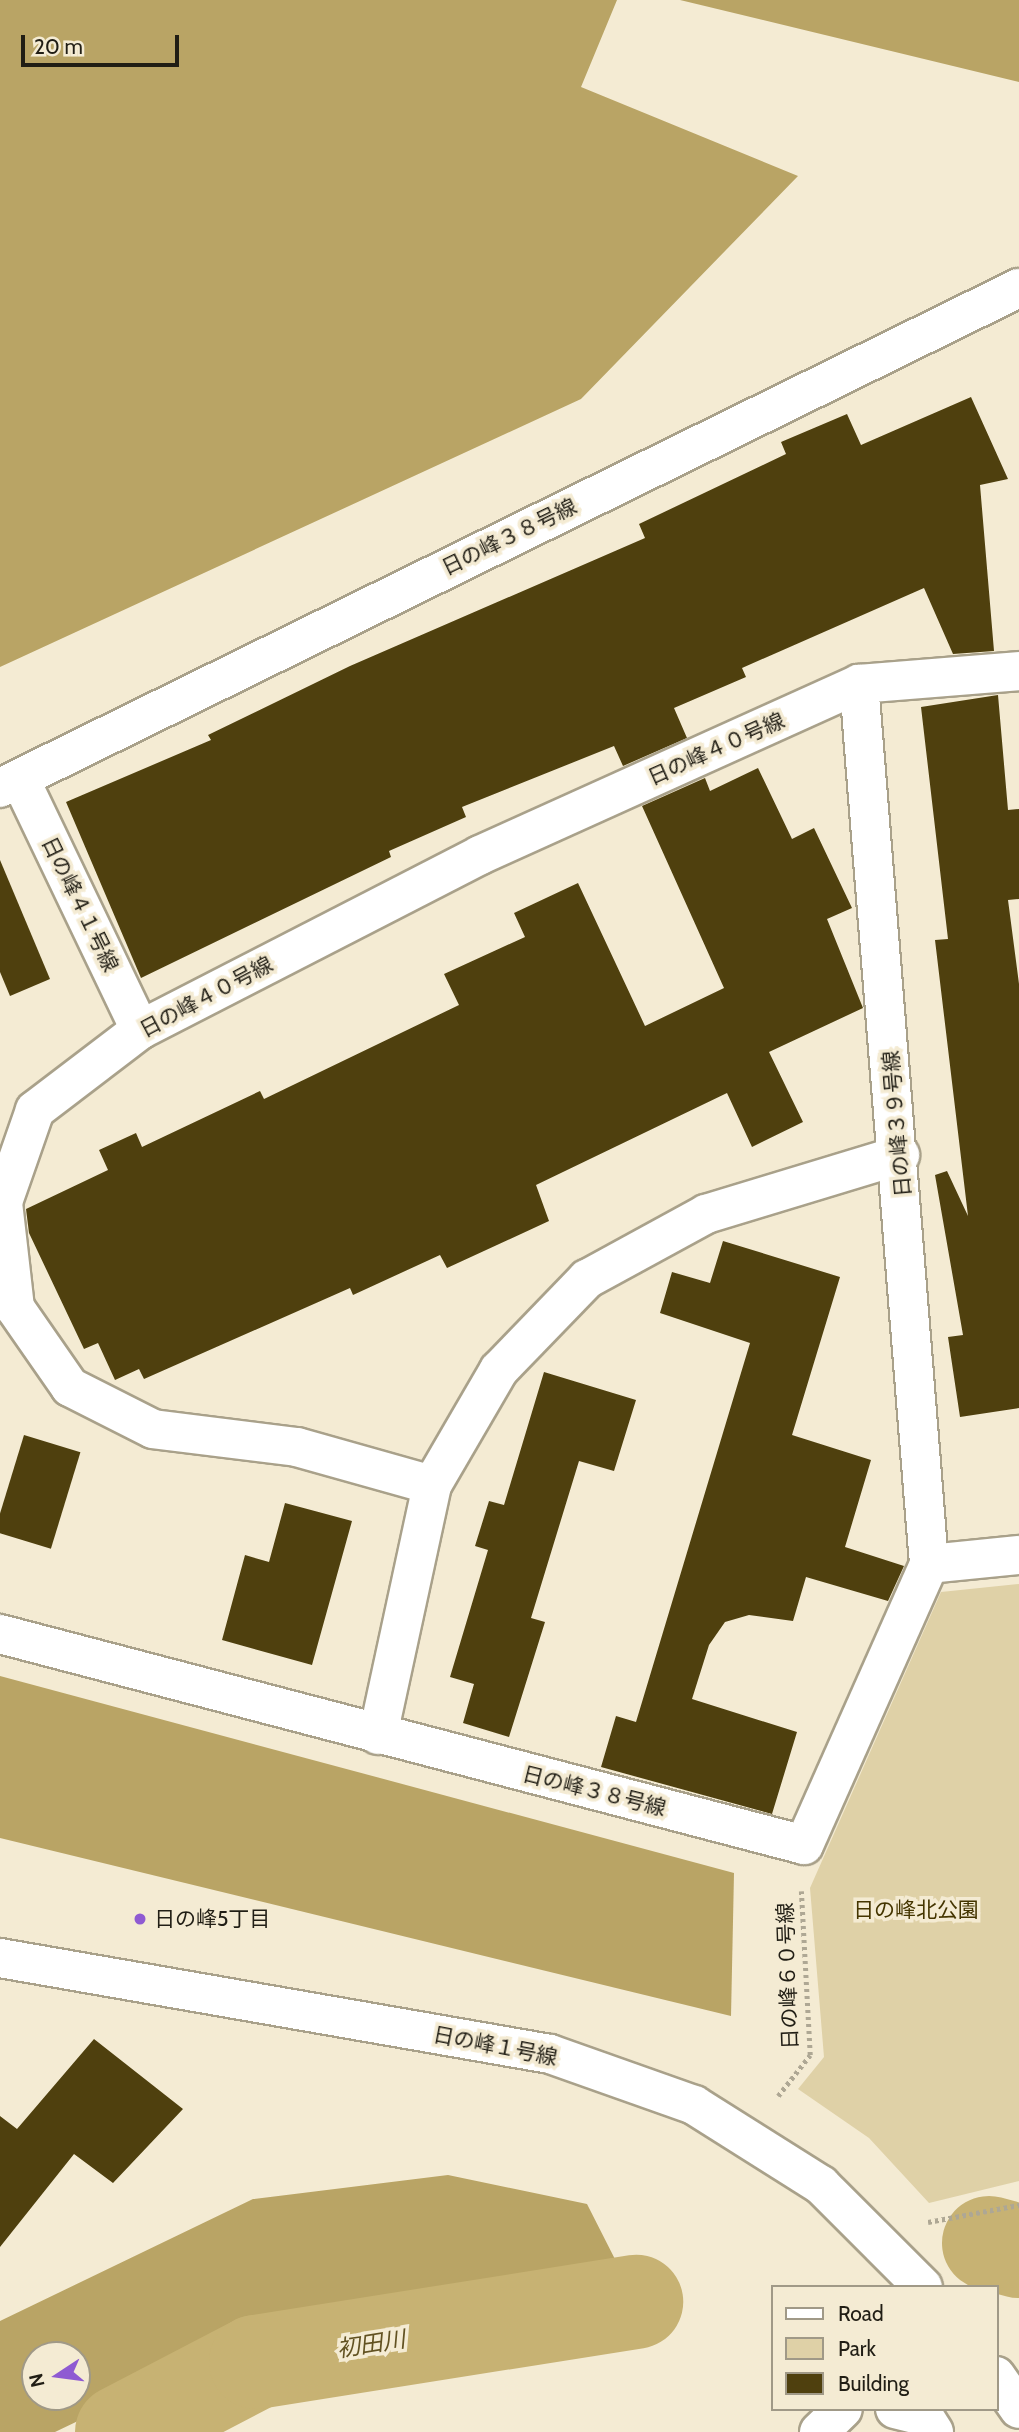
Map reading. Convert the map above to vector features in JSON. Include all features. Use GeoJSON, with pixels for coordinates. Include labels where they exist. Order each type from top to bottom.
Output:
{"type":"FeatureCollection","features":[{"type":"Feature","properties":{"kind":"street","name":"日の峰３８号線"},"geometry":{"type":"LineString","coordinates":[[10,783],[1019,288]]}},
{"type":"Feature","properties":{"kind":"street","name":"日の峰４０号線"},"geometry":{"type":"LineString","coordinates":[[432,1485],[297,1447],[153,1429],[70,1387],[15,1308],[3,1202],[35,1110],[140,1030],[480,855],[859,684],[1019,671]]}},
{"type":"Feature","properties":{"kind":"street","name":"日の峰３９号線"},"geometry":{"type":"LineString","coordinates":[[859,684],[900,1155],[929,1564]]}},
{"type":"Feature","properties":{"kind":"street","name":"日の峰４１号線"},"geometry":{"type":"LineString","coordinates":[[10,783],[140,1030]]}},
{"type":"Feature","properties":{"kind":"street"},"geometry":{"type":"LineString","coordinates":[[378,1735],[432,1485],[499,1370],[587,1279],[706,1214],[900,1155]]}},
{"type":"Feature","properties":{"kind":"street"},"geometry":{"type":"LineString","coordinates":[[804,1845],[929,1564],[1019,1555]]}},
{"type":"Feature","properties":{"kind":"street","name":"日の峰３８号線"},"geometry":{"type":"LineString","coordinates":[[0,1634],[804,1845]]}},
{"type":"Feature","properties":{"kind":"street","name":"日の峰１号線"},"geometry":{"type":"LineString","coordinates":[[0,1958],[550,2054],[694,2105],[821,2185],[921,2285]]}},
{"type":"Feature","properties":{"kind":"street"},"geometry":{"type":"LineString","coordinates":[[998,2379],[1019,2409]]}},
{"type":"Feature","properties":{"kind":"street"},"geometry":{"type":"LineString","coordinates":[[819,2432],[841,2411]]}},
{"type":"Feature","properties":{"kind":"street"},"geometry":{"type":"LineString","coordinates":[[903,2411],[924,2416],[934,2432]]}},
{"type":"Feature","properties":{"kind":"path","name":"日の峰６０号線"},"geometry":{"type":"LineString","coordinates":[[778,2096],[810,2055],[804,1845]]}},
{"type":"Feature","properties":{"kind":"path"},"geometry":{"type":"LineString","coordinates":[[928,2222],[1019,2205]]}},
{"type":"Feature","properties":{"kind":"green space","name":"日の峰北公園"},"geometry":{"type":"Polygon","coordinates":[[[1019,1584],[1019,2181],[929,2203],[869,2138],[798,2089],[824,2057],[810,1888],[941,1592],[1019,1584]]]}},
{"type":"Feature","properties":{"kind":"shaded area"},"geometry":{"type":"Polygon","coordinates":[[[0,0],[617,0],[581,87],[798,176],[581,399],[0,667],[0,0]]]}},
{"type":"Feature","properties":{"kind":"shaded area"},"geometry":{"type":"Polygon","coordinates":[[[680,0],[1019,0],[1019,82],[680,0]]]}},
{"type":"Feature","properties":{"kind":"shaded area"},"geometry":{"type":"Polygon","coordinates":[[[0,1676],[734,1873],[731,2016],[0,1838],[0,1676]]]}},
{"type":"Feature","properties":{"kind":"shaded area"},"geometry":{"type":"Polygon","coordinates":[[[448,2175],[587,2204],[621,2271],[262,2333],[55,2432],[0,2432],[0,2321],[253,2199],[448,2175]]]}},
{"type":"Feature","properties":{"kind":"building"},"geometry":{"type":"Polygon","coordinates":[[[971,397],[1008,479],[980,485],[994,651],[953,654],[924,588],[742,668],[746,677],[674,708],[687,738],[623,766],[614,746],[462,807],[466,817],[389,851],[391,857],[141,978],[66,802],[211,740],[208,735],[350,666],[645,538],[639,524],[786,454],[781,442],[847,414],[861,445],[971,397]]]}},
{"type":"Feature","properties":{"kind":"building"},"geometry":{"type":"Polygon","coordinates":[[[998,695],[1008,810],[1019,809],[1019,899],[1008,900],[1019,984],[1019,1408],[960,1417],[948,1337],[963,1335],[935,1175],[947,1171],[968,1216],[935,940],[948,939],[921,707],[998,695]]]}},
{"type":"Feature","properties":{"kind":"building"},"geometry":{"type":"Polygon","coordinates":[[[758,768],[792,839],[814,828],[852,908],[827,919],[863,1008],[769,1052],[803,1122],[752,1147],[727,1093],[536,1185],[549,1221],[447,1268],[440,1255],[353,1295],[350,1288],[144,1379],[139,1369],[115,1380],[98,1343],[84,1349],[29,1233],[26,1209],[108,1170],[99,1150],[136,1133],[142,1147],[260,1091],[264,1099],[459,1005],[444,974],[525,937],[514,913],[578,883],[645,1026],[724,988],[642,806],[705,778],[710,791],[758,768]]]}},
{"type":"Feature","properties":{"kind":"building"},"geometry":{"type":"Polygon","coordinates":[[[0,860],[50,979],[10,996],[0,972],[0,860]]]}},
{"type":"Feature","properties":{"kind":"building"},"geometry":{"type":"Polygon","coordinates":[[[723,1241],[840,1277],[792,1435],[871,1460],[845,1547],[904,1566],[888,1601],[806,1577],[793,1621],[749,1615],[725,1622],[709,1645],[692,1699],[797,1732],[772,1814],[601,1767],[616,1716],[636,1722],[750,1343],[660,1313],[672,1272],[710,1283],[723,1241]]]}},
{"type":"Feature","properties":{"kind":"building"},"geometry":{"type":"Polygon","coordinates":[[[544,1372],[636,1400],[614,1471],[579,1461],[531,1618],[545,1622],[509,1737],[463,1723],[474,1684],[450,1677],[488,1550],[475,1546],[489,1501],[504,1505],[544,1372]]]}},
{"type":"Feature","properties":{"kind":"building"},"geometry":{"type":"Polygon","coordinates":[[[24,1435],[80,1452],[51,1549],[0,1533],[0,1514],[24,1435]]]}},
{"type":"Feature","properties":{"kind":"building"},"geometry":{"type":"Polygon","coordinates":[[[285,1503],[352,1521],[312,1665],[222,1640],[245,1555],[269,1562],[285,1503]]]}},
{"type":"Feature","properties":{"kind":"building"},"geometry":{"type":"Polygon","coordinates":[[[94,2039],[183,2109],[113,2183],[74,2154],[0,2247],[0,2116],[17,2129],[94,2039]]]}},
{"type":"Feature","properties":{"kind":"waterway","name":"初田川"},"geometry":{"type":"LineString","coordinates":[[989,2243],[1019,2251]]}},
{"type":"Feature","properties":{"kind":"waterway","name":"初田川"},"geometry":{"type":"LineString","coordinates":[[122,2432],[256,2362],[636,2302]]}},
{"type":"Feature","properties":{"kind":"place","name":"日の峰5丁目"},"geometry":{"type":"Point","coordinates":[140,1919]}}]}
